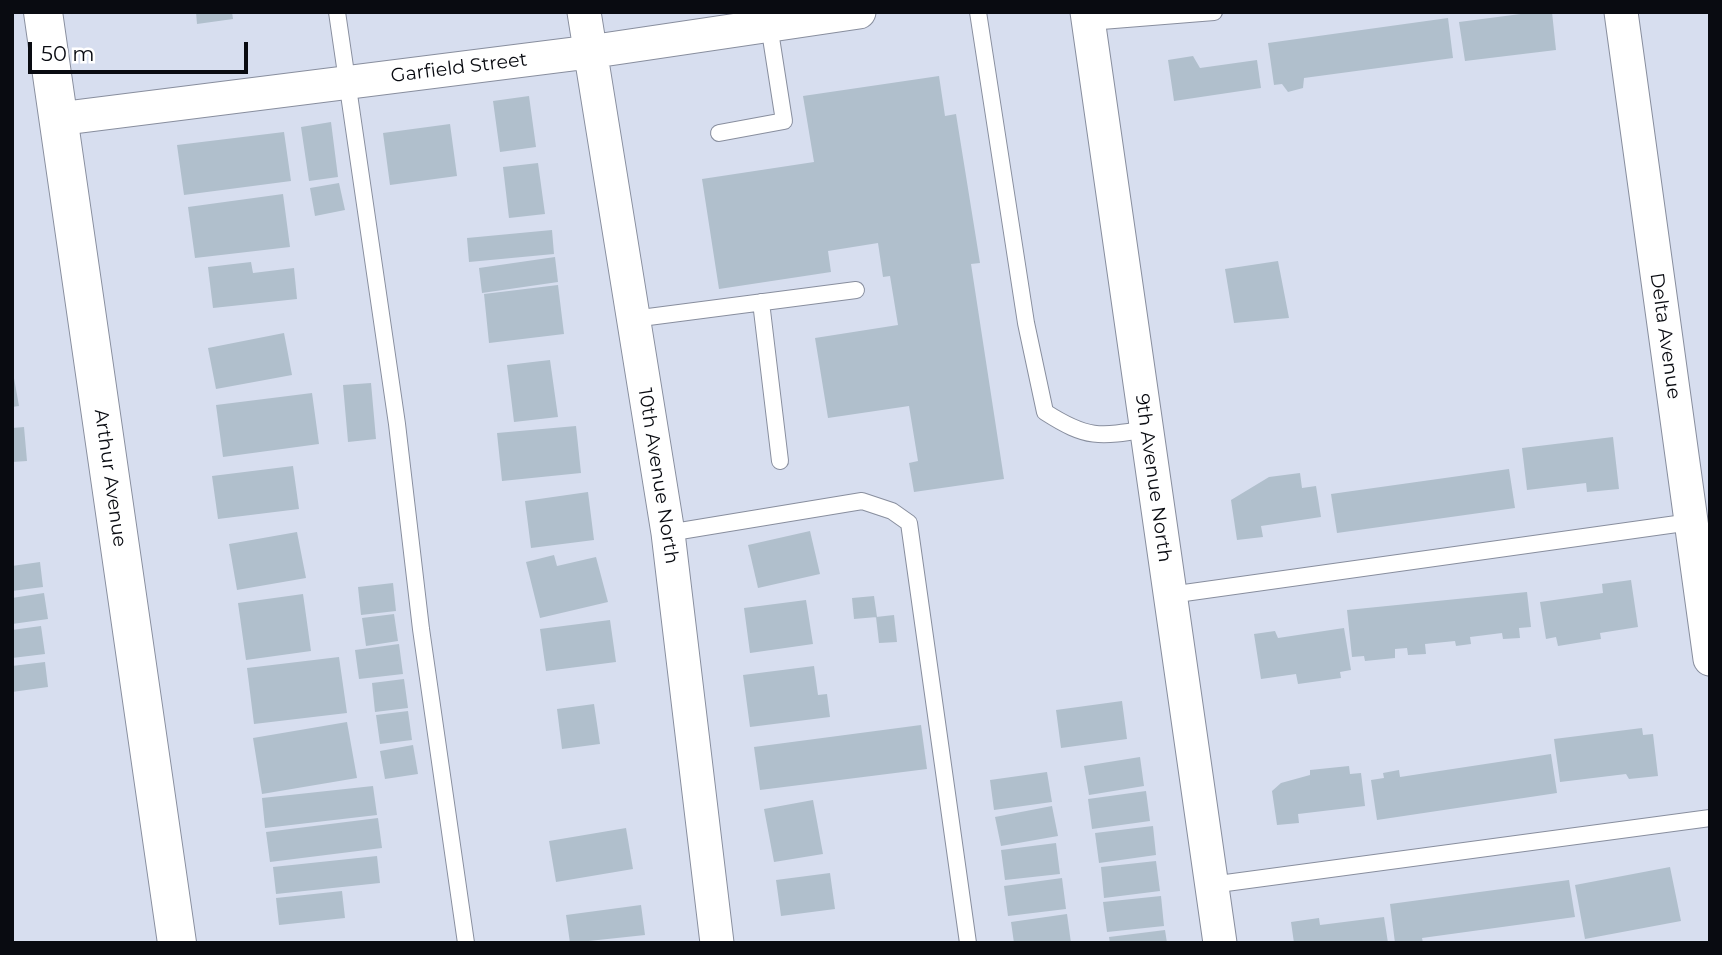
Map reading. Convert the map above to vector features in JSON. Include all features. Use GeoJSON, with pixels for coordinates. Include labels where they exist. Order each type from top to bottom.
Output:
{"type":"FeatureCollection","features":[{"type":"Feature","properties":{"kind":"street","name":"Arthur Avenue"},"geometry":{"type":"LineString","coordinates":[[43,12],[177,943]]}},
{"type":"Feature","properties":{"kind":"street","name":"10th Avenue North"},"geometry":{"type":"LineString","coordinates":[[584,12],[668,533],[717,943]]}},
{"type":"Feature","properties":{"kind":"street","name":"Delta Avenue"},"geometry":{"type":"LineString","coordinates":[[1621,12],[1697,524],[1710,659]]}},
{"type":"Feature","properties":{"kind":"street","name":"Garfield Street"},"geometry":{"type":"LineString","coordinates":[[58,119],[590,51],[849,13]]}},
{"type":"Feature","properties":{"kind":"street","name":"9th Avenue North"},"geometry":{"type":"LineString","coordinates":[[1088,17],[1220,943]]}},
{"type":"Feature","properties":{"kind":"lane"},"geometry":{"type":"LineString","coordinates":[[337,12],[397,424],[421,629],[466,943]]}},
{"type":"Feature","properties":{"kind":"lane"},"geometry":{"type":"LineString","coordinates":[[978,12],[1026,323],[1045,412],[1074,431],[1109,436],[1147,429]]}},
{"type":"Feature","properties":{"kind":"lane"},"geometry":{"type":"LineString","coordinates":[[1088,17],[1214,12]]}},
{"type":"Feature","properties":{"kind":"lane"},"geometry":{"type":"LineString","coordinates":[[719,133],[784,121],[769,25]]}},
{"type":"Feature","properties":{"kind":"lane"},"geometry":{"type":"LineString","coordinates":[[633,319],[856,290]]}},
{"type":"Feature","properties":{"kind":"lane"},"geometry":{"type":"LineString","coordinates":[[761,302],[780,461]]}},
{"type":"Feature","properties":{"kind":"lane"},"geometry":{"type":"LineString","coordinates":[[668,533],[862,501],[892,511],[909,523],[968,943]]}},
{"type":"Feature","properties":{"kind":"lane"},"geometry":{"type":"LineString","coordinates":[[1170,596],[1697,524]]}},
{"type":"Feature","properties":{"kind":"lane"},"geometry":{"type":"LineString","coordinates":[[1211,886],[1710,818]]}},
{"type":"Feature","properties":{"kind":"building"},"geometry":{"type":"Polygon","coordinates":[[[196,12],[232,12],[233,19],[197,24],[196,12]]]}},
{"type":"Feature","properties":{"kind":"building"},"geometry":{"type":"Polygon","coordinates":[[[1552,12],[1556,50],[1465,61],[1459,22],[1552,12]]]}},
{"type":"Feature","properties":{"kind":"building"},"geometry":{"type":"Polygon","coordinates":[[[1448,18],[1453,58],[1304,78],[1303,88],[1288,92],[1282,84],[1274,85],[1268,43],[1448,18]]]}},
{"type":"Feature","properties":{"kind":"building"},"geometry":{"type":"Polygon","coordinates":[[[1193,56],[1200,68],[1257,60],[1261,88],[1174,101],[1168,60],[1193,56]]]}},
{"type":"Feature","properties":{"kind":"building"},"geometry":{"type":"Polygon","coordinates":[[[939,76],[945,116],[956,114],[980,263],[971,264],[1004,479],[914,492],[909,463],[918,461],[909,406],[828,418],[815,338],[898,325],[890,276],[883,277],[878,243],[828,251],[831,272],[719,289],[702,179],[814,162],[803,96],[939,76]]]}},
{"type":"Feature","properties":{"kind":"building"},"geometry":{"type":"Polygon","coordinates":[[[529,96],[536,147],[500,152],[493,101],[529,96]]]}},
{"type":"Feature","properties":{"kind":"building"},"geometry":{"type":"Polygon","coordinates":[[[331,122],[338,177],[309,181],[301,127],[331,122]]]}},
{"type":"Feature","properties":{"kind":"building"},"geometry":{"type":"Polygon","coordinates":[[[450,124],[457,176],[390,185],[383,133],[450,124]]]}},
{"type":"Feature","properties":{"kind":"building"},"geometry":{"type":"Polygon","coordinates":[[[284,132],[291,181],[184,195],[177,145],[284,132]]]}},
{"type":"Feature","properties":{"kind":"building"},"geometry":{"type":"Polygon","coordinates":[[[538,163],[545,214],[509,218],[503,167],[538,163]]]}},
{"type":"Feature","properties":{"kind":"building"},"geometry":{"type":"Polygon","coordinates":[[[339,183],[345,210],[315,216],[310,188],[339,183]]]}},
{"type":"Feature","properties":{"kind":"building"},"geometry":{"type":"Polygon","coordinates":[[[283,194],[290,247],[195,258],[188,207],[283,194]]]}},
{"type":"Feature","properties":{"kind":"building"},"geometry":{"type":"Polygon","coordinates":[[[552,230],[554,254],[469,262],[467,238],[552,230]]]}},
{"type":"Feature","properties":{"kind":"building"},"geometry":{"type":"Polygon","coordinates":[[[555,257],[558,282],[482,293],[479,268],[555,257]]]}},
{"type":"Feature","properties":{"kind":"building"},"geometry":{"type":"Polygon","coordinates":[[[1278,261],[1289,318],[1234,323],[1225,269],[1278,261]]]}},
{"type":"Feature","properties":{"kind":"building"},"geometry":{"type":"Polygon","coordinates":[[[251,262],[253,273],[294,268],[297,299],[213,308],[208,267],[251,262]]]}},
{"type":"Feature","properties":{"kind":"building"},"geometry":{"type":"Polygon","coordinates":[[[558,285],[564,334],[489,343],[484,294],[558,285]]]}},
{"type":"Feature","properties":{"kind":"building"},"geometry":{"type":"Polygon","coordinates":[[[284,333],[292,375],[216,389],[208,348],[284,333]]]}},
{"type":"Feature","properties":{"kind":"building"},"geometry":{"type":"Polygon","coordinates":[[[550,360],[558,417],[514,422],[507,365],[550,360]]]}},
{"type":"Feature","properties":{"kind":"building"},"geometry":{"type":"Polygon","coordinates":[[[12,367],[19,406],[12,407],[12,367]]]}},
{"type":"Feature","properties":{"kind":"building"},"geometry":{"type":"Polygon","coordinates":[[[371,383],[376,439],[348,442],[343,385],[371,383]]]}},
{"type":"Feature","properties":{"kind":"building"},"geometry":{"type":"Polygon","coordinates":[[[312,393],[319,444],[223,457],[216,405],[312,393]]]}},
{"type":"Feature","properties":{"kind":"building"},"geometry":{"type":"Polygon","coordinates":[[[576,426],[581,473],[502,481],[497,433],[576,426]]]}},
{"type":"Feature","properties":{"kind":"building"},"geometry":{"type":"Polygon","coordinates":[[[24,427],[27,461],[12,462],[12,428],[24,427]]]}},
{"type":"Feature","properties":{"kind":"building"},"geometry":{"type":"Polygon","coordinates":[[[1613,437],[1619,489],[1587,492],[1586,483],[1527,490],[1522,448],[1613,437]]]}},
{"type":"Feature","properties":{"kind":"building"},"geometry":{"type":"Polygon","coordinates":[[[293,466],[299,509],[218,519],[212,476],[293,466]]]}},
{"type":"Feature","properties":{"kind":"building"},"geometry":{"type":"Polygon","coordinates":[[[1509,469],[1515,508],[1337,533],[1331,494],[1509,469]]]}},
{"type":"Feature","properties":{"kind":"building"},"geometry":{"type":"Polygon","coordinates":[[[1300,473],[1302,488],[1316,486],[1321,517],[1261,526],[1263,537],[1237,540],[1231,500],[1269,477],[1300,473]]]}},
{"type":"Feature","properties":{"kind":"building"},"geometry":{"type":"Polygon","coordinates":[[[588,492],[594,540],[531,548],[525,501],[588,492]]]}},
{"type":"Feature","properties":{"kind":"building"},"geometry":{"type":"Polygon","coordinates":[[[810,531],[820,574],[758,588],[748,545],[810,531]]]}},
{"type":"Feature","properties":{"kind":"building"},"geometry":{"type":"Polygon","coordinates":[[[297,532],[306,578],[237,590],[229,544],[297,532]]]}},
{"type":"Feature","properties":{"kind":"building"},"geometry":{"type":"Polygon","coordinates":[[[554,555],[557,566],[596,557],[608,602],[540,618],[526,562],[554,555]]]}},
{"type":"Feature","properties":{"kind":"building"},"geometry":{"type":"Polygon","coordinates":[[[40,562],[43,587],[12,591],[12,566],[40,562]]]}},
{"type":"Feature","properties":{"kind":"building"},"geometry":{"type":"Polygon","coordinates":[[[1631,580],[1638,627],[1600,633],[1601,639],[1558,646],[1556,637],[1546,639],[1540,602],[1603,593],[1602,584],[1631,580]]]}},
{"type":"Feature","properties":{"kind":"building"},"geometry":{"type":"Polygon","coordinates":[[[393,583],[396,611],[361,615],[358,587],[393,583]]]}},
{"type":"Feature","properties":{"kind":"building"},"geometry":{"type":"Polygon","coordinates":[[[1527,592],[1531,627],[1519,628],[1520,638],[1503,639],[1502,633],[1470,637],[1471,644],[1456,646],[1455,641],[1425,644],[1426,654],[1408,655],[1407,648],[1395,649],[1395,658],[1365,661],[1364,656],[1352,657],[1347,610],[1527,592]]]}},
{"type":"Feature","properties":{"kind":"building"},"geometry":{"type":"Polygon","coordinates":[[[44,593],[48,619],[12,624],[12,598],[44,593]]]}},
{"type":"Feature","properties":{"kind":"building"},"geometry":{"type":"Polygon","coordinates":[[[303,594],[311,651],[246,660],[238,603],[303,594]]]}},
{"type":"Feature","properties":{"kind":"building"},"geometry":{"type":"Polygon","coordinates":[[[874,596],[877,617],[854,619],[852,598],[874,596]]]}},
{"type":"Feature","properties":{"kind":"building"},"geometry":{"type":"Polygon","coordinates":[[[806,600],[813,644],[750,653],[744,608],[806,600]]]}},
{"type":"Feature","properties":{"kind":"building"},"geometry":{"type":"Polygon","coordinates":[[[394,614],[398,641],[366,646],[362,618],[394,614]]]}},
{"type":"Feature","properties":{"kind":"building"},"geometry":{"type":"Polygon","coordinates":[[[894,615],[897,642],[879,643],[876,617],[894,615]]]}},
{"type":"Feature","properties":{"kind":"building"},"geometry":{"type":"Polygon","coordinates":[[[610,620],[616,662],[546,671],[540,629],[610,620]]]}},
{"type":"Feature","properties":{"kind":"building"},"geometry":{"type":"Polygon","coordinates":[[[41,626],[45,654],[12,658],[12,630],[41,626]]]}},
{"type":"Feature","properties":{"kind":"building"},"geometry":{"type":"Polygon","coordinates":[[[1344,628],[1351,670],[1340,672],[1341,678],[1298,684],[1296,674],[1261,679],[1254,634],[1275,631],[1278,638],[1344,628]]]}},
{"type":"Feature","properties":{"kind":"building"},"geometry":{"type":"Polygon","coordinates":[[[399,644],[403,674],[359,679],[355,650],[399,644]]]}},
{"type":"Feature","properties":{"kind":"building"},"geometry":{"type":"Polygon","coordinates":[[[339,657],[347,713],[254,724],[247,668],[339,657]]]}},
{"type":"Feature","properties":{"kind":"building"},"geometry":{"type":"Polygon","coordinates":[[[45,662],[48,687],[12,692],[12,666],[45,662]]]}},
{"type":"Feature","properties":{"kind":"building"},"geometry":{"type":"Polygon","coordinates":[[[814,666],[818,695],[827,694],[830,717],[750,727],[743,675],[814,666]]]}},
{"type":"Feature","properties":{"kind":"building"},"geometry":{"type":"Polygon","coordinates":[[[404,679],[408,708],[375,712],[372,683],[404,679]]]}},
{"type":"Feature","properties":{"kind":"building"},"geometry":{"type":"Polygon","coordinates":[[[1122,701],[1127,739],[1061,748],[1056,710],[1122,701]]]}},
{"type":"Feature","properties":{"kind":"building"},"geometry":{"type":"Polygon","coordinates":[[[594,704],[600,744],[562,749],[557,709],[594,704]]]}},
{"type":"Feature","properties":{"kind":"building"},"geometry":{"type":"Polygon","coordinates":[[[408,711],[412,740],[380,744],[376,715],[408,711]]]}},
{"type":"Feature","properties":{"kind":"building"},"geometry":{"type":"Polygon","coordinates":[[[347,722],[357,778],[262,794],[253,738],[347,722]]]}},
{"type":"Feature","properties":{"kind":"building"},"geometry":{"type":"Polygon","coordinates":[[[921,725],[927,769],[760,790],[754,747],[921,725]]]}},
{"type":"Feature","properties":{"kind":"building"},"geometry":{"type":"Polygon","coordinates":[[[1642,728],[1643,735],[1653,734],[1658,776],[1629,779],[1626,774],[1560,782],[1554,739],[1642,728]]]}},
{"type":"Feature","properties":{"kind":"building"},"geometry":{"type":"Polygon","coordinates":[[[413,745],[418,774],[385,779],[380,751],[413,745]]]}},
{"type":"Feature","properties":{"kind":"building"},"geometry":{"type":"Polygon","coordinates":[[[1551,754],[1557,793],[1377,820],[1371,780],[1384,778],[1383,773],[1399,770],[1400,777],[1551,754]]]}},
{"type":"Feature","properties":{"kind":"building"},"geometry":{"type":"Polygon","coordinates":[[[1140,757],[1144,786],[1089,795],[1084,766],[1140,757]]]}},
{"type":"Feature","properties":{"kind":"building"},"geometry":{"type":"Polygon","coordinates":[[[1349,766],[1350,774],[1361,773],[1365,806],[1298,814],[1299,823],[1277,825],[1272,791],[1281,783],[1310,775],[1310,770],[1349,766]]]}},
{"type":"Feature","properties":{"kind":"building"},"geometry":{"type":"Polygon","coordinates":[[[1047,772],[1052,802],[994,810],[990,780],[1047,772]]]}},
{"type":"Feature","properties":{"kind":"building"},"geometry":{"type":"Polygon","coordinates":[[[373,786],[377,815],[265,828],[262,798],[373,786]]]}},
{"type":"Feature","properties":{"kind":"building"},"geometry":{"type":"Polygon","coordinates":[[[1146,791],[1150,821],[1092,829],[1088,799],[1146,791]]]}},
{"type":"Feature","properties":{"kind":"building"},"geometry":{"type":"Polygon","coordinates":[[[813,800],[823,854],[774,862],[764,809],[813,800]]]}},
{"type":"Feature","properties":{"kind":"building"},"geometry":{"type":"Polygon","coordinates":[[[1052,806],[1058,836],[1001,846],[995,817],[1052,806]]]}},
{"type":"Feature","properties":{"kind":"building"},"geometry":{"type":"Polygon","coordinates":[[[378,818],[382,848],[270,862],[266,832],[378,818]]]}},
{"type":"Feature","properties":{"kind":"building"},"geometry":{"type":"Polygon","coordinates":[[[1153,826],[1156,855],[1099,863],[1095,833],[1153,826]]]}},
{"type":"Feature","properties":{"kind":"building"},"geometry":{"type":"Polygon","coordinates":[[[626,828],[633,869],[556,882],[549,841],[626,828]]]}},
{"type":"Feature","properties":{"kind":"building"},"geometry":{"type":"Polygon","coordinates":[[[1056,843],[1060,874],[1005,880],[1001,850],[1056,843]]]}},
{"type":"Feature","properties":{"kind":"building"},"geometry":{"type":"Polygon","coordinates":[[[377,856],[380,883],[276,894],[273,867],[377,856]]]}},
{"type":"Feature","properties":{"kind":"building"},"geometry":{"type":"Polygon","coordinates":[[[1156,861],[1160,891],[1104,898],[1101,867],[1156,861]]]}},
{"type":"Feature","properties":{"kind":"building"},"geometry":{"type":"Polygon","coordinates":[[[1670,867],[1681,921],[1585,939],[1575,885],[1670,867]]]}},
{"type":"Feature","properties":{"kind":"building"},"geometry":{"type":"Polygon","coordinates":[[[830,873],[835,909],[781,916],[776,880],[830,873]]]}},
{"type":"Feature","properties":{"kind":"building"},"geometry":{"type":"Polygon","coordinates":[[[1062,878],[1066,909],[1008,916],[1004,886],[1062,878]]]}},
{"type":"Feature","properties":{"kind":"building"},"geometry":{"type":"Polygon","coordinates":[[[1569,880],[1575,917],[1422,938],[1423,943],[1395,943],[1390,904],[1569,880]]]}},
{"type":"Feature","properties":{"kind":"building"},"geometry":{"type":"Polygon","coordinates":[[[342,891],[345,918],[279,925],[276,898],[342,891]]]}},
{"type":"Feature","properties":{"kind":"building"},"geometry":{"type":"Polygon","coordinates":[[[1161,896],[1164,926],[1107,932],[1103,902],[1161,896]]]}},
{"type":"Feature","properties":{"kind":"building"},"geometry":{"type":"Polygon","coordinates":[[[641,905],[645,935],[570,943],[566,915],[641,905]]]}},
{"type":"Feature","properties":{"kind":"building"},"geometry":{"type":"Polygon","coordinates":[[[1067,914],[1071,943],[1014,943],[1011,922],[1067,914]]]}},
{"type":"Feature","properties":{"kind":"building"},"geometry":{"type":"Polygon","coordinates":[[[1384,917],[1388,943],[1294,943],[1291,922],[1319,918],[1320,925],[1384,917]]]}},
{"type":"Feature","properties":{"kind":"building"},"geometry":{"type":"Polygon","coordinates":[[[1165,930],[1167,943],[1110,943],[1109,937],[1165,930]]]}}]}
